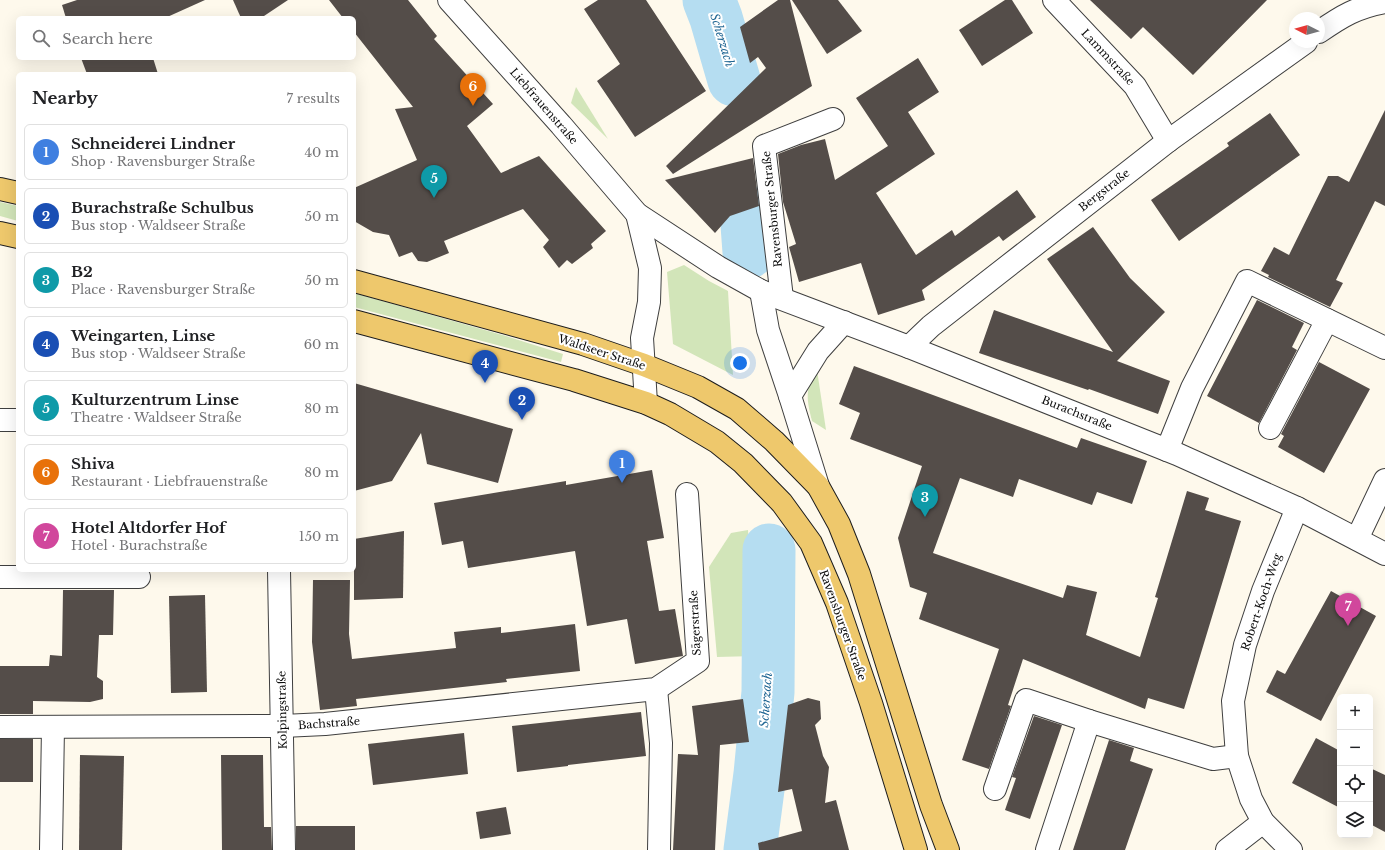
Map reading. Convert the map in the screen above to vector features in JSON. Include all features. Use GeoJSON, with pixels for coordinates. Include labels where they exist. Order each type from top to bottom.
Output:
{"type":"FeatureCollection","features":[{"type":"Feature","properties":{"kind":"main road"},"geometry":{"type":"LineString","coordinates":[[0,188],[16,192]]}},
{"type":"Feature","properties":{"kind":"main road"},"geometry":{"type":"LineString","coordinates":[[0,233],[16,237]]}},
{"type":"Feature","properties":{"kind":"main road","name":"Waldseer Straße"},"geometry":{"type":"LineString","coordinates":[[356,282],[583,344],[644,365],[698,387],[737,409],[774,441],[818,486]]}},
{"type":"Feature","properties":{"kind":"main road"},"geometry":{"type":"LineString","coordinates":[[356,322],[574,380],[646,403]]}},
{"type":"Feature","properties":{"kind":"main road","name":"Ravensburger Straße"},"geometry":{"type":"LineString","coordinates":[[646,403],[670,414],[716,442],[743,463],[782,503],[811,543],[837,603],[871,703],[916,850]]}},
{"type":"Feature","properties":{"kind":"main road"},"geometry":{"type":"LineString","coordinates":[[818,486],[839,524],[859,574],[931,805],[948,850]]}},
{"type":"Feature","properties":{"kind":"street","name":"Liebfrauenstraße"},"geometry":{"type":"LineString","coordinates":[[449,0],[557,120],[637,214],[718,267],[761,290]]}},
{"type":"Feature","properties":{"kind":"street","name":"Lammstraße"},"geometry":{"type":"LineString","coordinates":[[1054,0],[1135,86],[1168,141]]}},
{"type":"Feature","properties":{"kind":"street"},"geometry":{"type":"LineString","coordinates":[[1325,28],[1341,17],[1367,5],[1385,2]]}},
{"type":"Feature","properties":{"kind":"street","name":"Bergstraße"},"geometry":{"type":"LineString","coordinates":[[909,346],[937,321],[1168,141],[1298,48]]}},
{"type":"Feature","properties":{"kind":"street","name":"Ravensburger Straße"},"geometry":{"type":"LineString","coordinates":[[782,298],[764,146],[833,119]]}},
{"type":"Feature","properties":{"kind":"street","name":"Liebfrauenstraße"},"geometry":{"type":"LineString","coordinates":[[637,214],[650,268],[649,302],[642,338],[646,403]]}},
{"type":"Feature","properties":{"kind":"street"},"geometry":{"type":"LineString","coordinates":[[1167,450],[1192,388],[1247,281],[1385,348]]}},
{"type":"Feature","properties":{"kind":"street"},"geometry":{"type":"LineString","coordinates":[[761,290],[768,330],[818,486]]}},
{"type":"Feature","properties":{"kind":"street","name":"Burachstraße"},"geometry":{"type":"LineString","coordinates":[[761,290],[909,346],[1167,450],[1297,508],[1385,554]]}},
{"type":"Feature","properties":{"kind":"street"},"geometry":{"type":"LineString","coordinates":[[1270,428],[1327,320]]}},
{"type":"Feature","properties":{"kind":"street"},"geometry":{"type":"LineString","coordinates":[[790,396],[818,351],[844,322]]}},
{"type":"Feature","properties":{"kind":"street"},"geometry":{"type":"LineString","coordinates":[[0,420],[16,420]]}},
{"type":"Feature","properties":{"kind":"street"},"geometry":{"type":"LineString","coordinates":[[1357,539],[1385,480]]}},
{"type":"Feature","properties":{"kind":"street","name":"Sägerstraße"},"geometry":{"type":"LineString","coordinates":[[656,689],[698,661],[687,494]]}},
{"type":"Feature","properties":{"kind":"street","name":"Robert-Koch-Weg"},"geometry":{"type":"LineString","coordinates":[[1291,850],[1263,822],[1251,799],[1237,756],[1234,701],[1245,645],[1263,591],[1297,508]]}},
{"type":"Feature","properties":{"kind":"street","name":"Kolpingstraße"},"geometry":{"type":"LineString","coordinates":[[279,572],[283,726],[284,850]]}},
{"type":"Feature","properties":{"kind":"street"},"geometry":{"type":"LineString","coordinates":[[0,576],[139,577]]}},
{"type":"Feature","properties":{"kind":"street"},"geometry":{"type":"LineString","coordinates":[[656,689],[661,743],[659,850]]}},
{"type":"Feature","properties":{"kind":"street","name":"Bachstraße"},"geometry":{"type":"LineString","coordinates":[[0,727],[283,726],[325,724],[656,689]]}},
{"type":"Feature","properties":{"kind":"street"},"geometry":{"type":"LineString","coordinates":[[995,789],[1026,700],[1213,759],[1237,756]]}},
{"type":"Feature","properties":{"kind":"street"},"geometry":{"type":"LineString","coordinates":[[1047,850],[1090,721]]}},
{"type":"Feature","properties":{"kind":"street"},"geometry":{"type":"LineString","coordinates":[[51,850],[53,728]]}},
{"type":"Feature","properties":{"kind":"street"},"geometry":{"type":"LineString","coordinates":[[1227,850],[1263,822]]}},
{"type":"Feature","properties":{"kind":"green space"},"geometry":{"type":"Polygon","coordinates":[[[576,87],[608,139],[571,103],[576,87]]]}},
{"type":"Feature","properties":{"kind":"green space"},"geometry":{"type":"Polygon","coordinates":[[[0,202],[16,206],[16,220],[0,216],[0,202]]]}},
{"type":"Feature","properties":{"kind":"green space"},"geometry":{"type":"Polygon","coordinates":[[[684,265],[728,291],[733,375],[673,344],[667,272],[684,265]]]}},
{"type":"Feature","properties":{"kind":"green space"},"geometry":{"type":"Polygon","coordinates":[[[356,294],[506,336],[563,354],[561,362],[356,308],[356,294]]]}},
{"type":"Feature","properties":{"kind":"green space"},"geometry":{"type":"Polygon","coordinates":[[[817,370],[826,430],[812,421],[808,401],[808,389],[810,382],[817,370]]]}},
{"type":"Feature","properties":{"kind":"green space"},"geometry":{"type":"Polygon","coordinates":[[[748,530],[755,656],[717,657],[709,567],[731,533],[748,530]]]}},
{"type":"Feature","properties":{"kind":"building"},"geometry":{"type":"Polygon","coordinates":[[[77,0],[205,0],[169,16],[65,16],[62,5],[77,0]]]}},
{"type":"Feature","properties":{"kind":"building"},"geometry":{"type":"Polygon","coordinates":[[[233,0],[288,0],[264,16],[240,16],[233,0]]]}},
{"type":"Feature","properties":{"kind":"building"},"geometry":{"type":"Polygon","coordinates":[[[329,0],[408,0],[437,36],[434,39],[493,104],[467,126],[501,173],[539,156],[606,231],[591,244],[593,248],[572,264],[567,260],[559,268],[543,247],[549,240],[523,209],[444,241],[449,253],[427,262],[418,261],[412,252],[399,257],[389,235],[373,232],[356,222],[356,187],[417,160],[395,109],[413,107],[356,35],[356,16],[341,16],[329,0]]]}},
{"type":"Feature","properties":{"kind":"building"},"geometry":{"type":"Polygon","coordinates":[[[598,0],[646,0],[706,91],[635,137],[597,81],[620,64],[584,9],[598,0]]]}},
{"type":"Feature","properties":{"kind":"building"},"geometry":{"type":"Polygon","coordinates":[[[778,0],[790,0],[812,86],[673,174],[666,166],[766,68],[758,57],[750,63],[740,27],[778,0]]]}},
{"type":"Feature","properties":{"kind":"building"},"geometry":{"type":"Polygon","coordinates":[[[792,0],[838,0],[862,31],[827,54],[792,0]]]}},
{"type":"Feature","properties":{"kind":"building"},"geometry":{"type":"Polygon","coordinates":[[[1005,0],[1012,0],[1033,33],[982,66],[959,30],[1005,0]]]}},
{"type":"Feature","properties":{"kind":"building"},"geometry":{"type":"Polygon","coordinates":[[[1090,0],[1267,0],[1193,75],[1143,27],[1131,39],[1090,0]]]}},
{"type":"Feature","properties":{"kind":"building"},"geometry":{"type":"Polygon","coordinates":[[[918,58],[939,92],[908,112],[935,154],[876,193],[916,255],[952,230],[955,236],[1017,190],[1036,217],[1003,241],[999,236],[922,290],[925,300],[878,315],[861,263],[799,282],[789,247],[796,244],[783,202],[778,154],[801,145],[825,139],[835,180],[888,146],[856,98],[918,58]]]}},
{"type":"Feature","properties":{"kind":"building"},"geometry":{"type":"Polygon","coordinates":[[[82,60],[154,60],[157,72],[86,72],[82,60]]]}},
{"type":"Feature","properties":{"kind":"building"},"geometry":{"type":"Polygon","coordinates":[[[1385,110],[1385,206],[1375,201],[1336,280],[1343,283],[1330,307],[1268,277],[1269,275],[1261,271],[1274,247],[1289,255],[1328,176],[1338,176],[1349,182],[1385,110]]]}},
{"type":"Feature","properties":{"kind":"building"},"geometry":{"type":"Polygon","coordinates":[[[1270,113],[1300,155],[1179,241],[1151,200],[1229,146],[1227,143],[1270,113]]]}},
{"type":"Feature","properties":{"kind":"building"},"geometry":{"type":"Polygon","coordinates":[[[753,158],[759,206],[730,216],[715,233],[665,180],[753,158]]]}},
{"type":"Feature","properties":{"kind":"building"},"geometry":{"type":"Polygon","coordinates":[[[1093,227],[1130,278],[1165,312],[1117,361],[1170,381],[1158,414],[1089,389],[1088,390],[979,353],[994,310],[1113,352],[1047,259],[1093,227]]]}},
{"type":"Feature","properties":{"kind":"building"},"geometry":{"type":"Polygon","coordinates":[[[1257,300],[1304,323],[1292,347],[1297,350],[1259,423],[1207,396],[1257,300]]]}},
{"type":"Feature","properties":{"kind":"building"},"geometry":{"type":"Polygon","coordinates":[[[1319,362],[1370,389],[1324,473],[1278,447],[1284,436],[1281,434],[1319,362]]]}},
{"type":"Feature","properties":{"kind":"building"},"geometry":{"type":"Polygon","coordinates":[[[854,366],[1077,448],[1081,438],[1147,461],[1132,504],[1097,492],[1092,505],[1019,479],[1013,497],[960,478],[933,553],[1063,598],[1067,585],[1097,592],[1086,635],[1140,657],[1158,598],[1155,597],[1187,491],[1209,498],[1205,510],[1241,521],[1184,709],[1148,698],[1145,709],[1023,659],[1008,705],[1011,706],[989,769],[962,760],[999,649],[919,619],[927,593],[910,587],[898,538],[922,466],[850,439],[860,413],[839,404],[854,366]]]}},
{"type":"Feature","properties":{"kind":"building"},"geometry":{"type":"Polygon","coordinates":[[[356,384],[513,429],[498,483],[427,464],[421,433],[392,481],[356,490],[356,384]]]}},
{"type":"Feature","properties":{"kind":"building"},"geometry":{"type":"Polygon","coordinates":[[[652,470],[664,538],[647,541],[659,611],[675,609],[683,656],[635,664],[627,619],[587,626],[575,551],[468,568],[463,541],[442,545],[434,503],[566,481],[566,485],[652,470]]]}},
{"type":"Feature","properties":{"kind":"building"},"geometry":{"type":"Polygon","coordinates":[[[404,531],[403,598],[354,600],[356,539],[404,531]]]}},
{"type":"Feature","properties":{"kind":"building"},"geometry":{"type":"Polygon","coordinates":[[[313,580],[350,580],[349,634],[352,659],[456,648],[454,632],[501,627],[501,633],[575,624],[580,671],[506,679],[507,682],[356,699],[357,706],[320,710],[312,642],[313,580]]]}},
{"type":"Feature","properties":{"kind":"building"},"geometry":{"type":"Polygon","coordinates":[[[63,590],[114,590],[113,635],[99,635],[97,677],[103,681],[103,699],[90,702],[33,701],[33,714],[0,714],[0,666],[49,666],[50,655],[62,656],[63,590]]]}},
{"type":"Feature","properties":{"kind":"building"},"geometry":{"type":"Polygon","coordinates":[[[1331,591],[1376,616],[1321,721],[1266,692],[1277,670],[1285,674],[1331,591]]]}},
{"type":"Feature","properties":{"kind":"building"},"geometry":{"type":"Polygon","coordinates":[[[205,595],[207,692],[171,693],[169,596],[205,595]]]}},
{"type":"Feature","properties":{"kind":"building"},"geometry":{"type":"Polygon","coordinates":[[[808,698],[820,701],[821,719],[815,725],[823,756],[829,767],[825,803],[836,800],[849,850],[759,850],[758,843],[802,831],[792,789],[778,792],[788,705],[808,698]]]}},
{"type":"Feature","properties":{"kind":"building"},"geometry":{"type":"Polygon","coordinates":[[[743,699],[749,742],[720,745],[715,850],[673,850],[678,754],[698,755],[692,706],[743,699]]]}},
{"type":"Feature","properties":{"kind":"building"},"geometry":{"type":"Polygon","coordinates":[[[641,712],[646,756],[517,772],[512,726],[641,712]]]}},
{"type":"Feature","properties":{"kind":"building"},"geometry":{"type":"Polygon","coordinates":[[[1034,716],[1062,725],[1030,819],[1005,810],[1016,778],[1012,777],[1034,716]]]}},
{"type":"Feature","properties":{"kind":"building"},"geometry":{"type":"Polygon","coordinates":[[[464,733],[468,774],[373,785],[368,744],[464,733]]]}},
{"type":"Feature","properties":{"kind":"building"},"geometry":{"type":"Polygon","coordinates":[[[1316,738],[1337,749],[1337,806],[1292,783],[1316,738]]]}},
{"type":"Feature","properties":{"kind":"building"},"geometry":{"type":"Polygon","coordinates":[[[0,739],[33,739],[33,782],[0,782],[0,739]]]}},
{"type":"Feature","properties":{"kind":"building"},"geometry":{"type":"Polygon","coordinates":[[[1109,740],[1134,748],[1130,761],[1153,769],[1125,850],[1073,850],[1109,740]]]}},
{"type":"Feature","properties":{"kind":"building"},"geometry":{"type":"Polygon","coordinates":[[[80,755],[124,756],[122,850],[79,850],[80,755]]]}},
{"type":"Feature","properties":{"kind":"building"},"geometry":{"type":"Polygon","coordinates":[[[221,755],[263,755],[264,827],[271,827],[272,850],[222,850],[221,755]]]}},
{"type":"Feature","properties":{"kind":"building"},"geometry":{"type":"Polygon","coordinates":[[[1373,769],[1385,775],[1385,832],[1373,826],[1373,769]]]}},
{"type":"Feature","properties":{"kind":"building"},"geometry":{"type":"Polygon","coordinates":[[[506,807],[511,834],[480,839],[476,812],[506,807]]]}},
{"type":"Feature","properties":{"kind":"building"},"geometry":{"type":"Polygon","coordinates":[[[296,826],[355,826],[355,850],[296,850],[296,826]]]}},
{"type":"Feature","properties":{"kind":"waterway","name":"Scherzach"},"geometry":{"type":"LineString","coordinates":[[709,0],[716,18],[734,80]]}},
{"type":"Feature","properties":{"kind":"waterway","name":"Scherzach"},"geometry":{"type":"LineString","coordinates":[[746,211],[749,252]]}},
{"type":"Feature","properties":{"kind":"waterway","name":"Scherzach"},"geometry":{"type":"LineString","coordinates":[[750,850],[760,774],[768,692],[769,550]]}},
{"type":"Feature","properties":{"kind":"place","name":"Shiva"},"geometry":{"type":"Point","coordinates":[473,106]}},
{"type":"Feature","properties":{"kind":"place","name":"Kulturzentrum Linse"},"geometry":{"type":"Point","coordinates":[434,198]}},
{"type":"Feature","properties":{"kind":"place","name":"Weingarten, Linse"},"geometry":{"type":"Point","coordinates":[485,383]}},
{"type":"Feature","properties":{"kind":"place","name":"Burachstraße Schulbus"},"geometry":{"type":"Point","coordinates":[522,420]}},
{"type":"Feature","properties":{"kind":"place","name":"Schneiderei Lindner"},"geometry":{"type":"Point","coordinates":[622,483]}},
{"type":"Feature","properties":{"kind":"place","name":"B2"},"geometry":{"type":"Point","coordinates":[925,517]}},
{"type":"Feature","properties":{"kind":"place","name":"Hotel Altdorfer Hof"},"geometry":{"type":"Point","coordinates":[1348,626]}}]}
